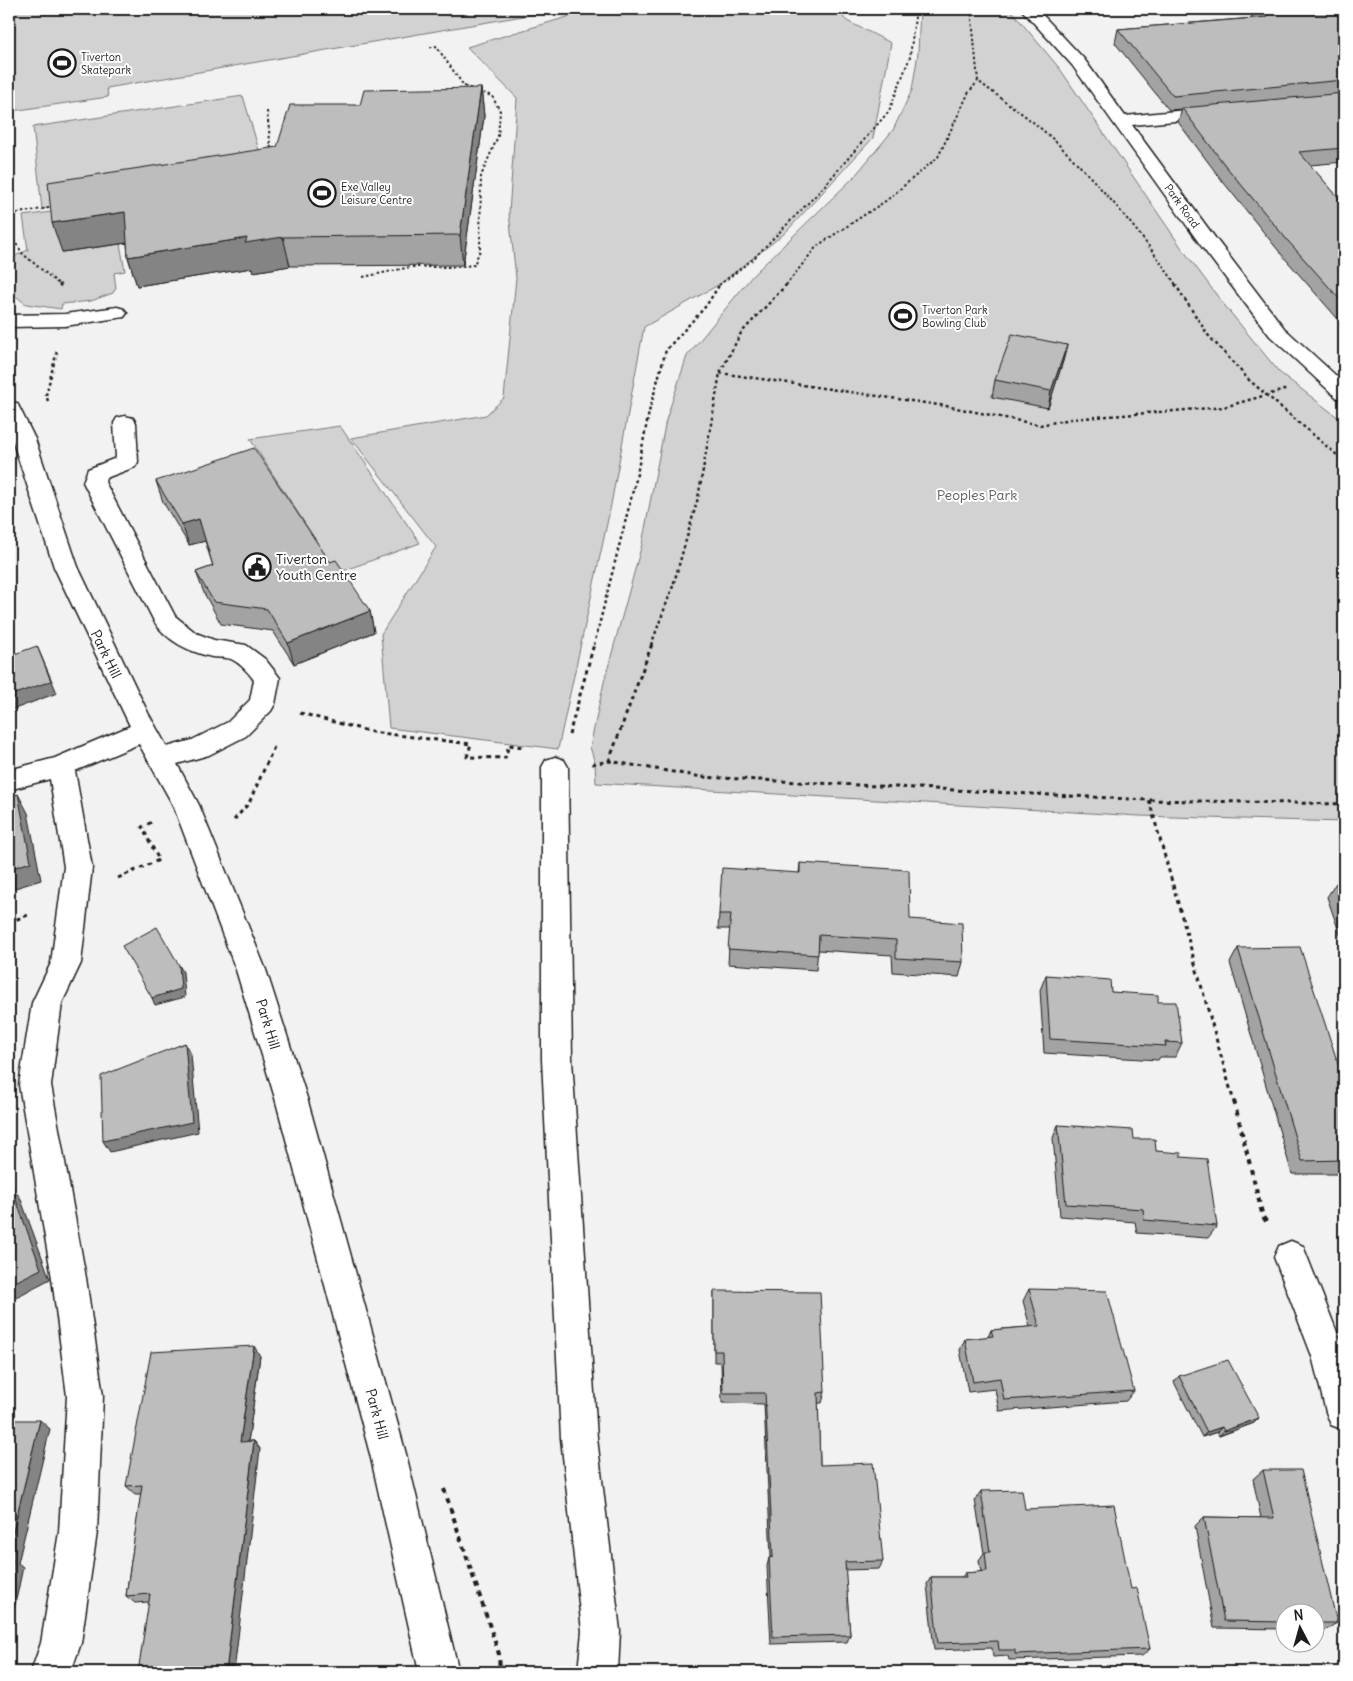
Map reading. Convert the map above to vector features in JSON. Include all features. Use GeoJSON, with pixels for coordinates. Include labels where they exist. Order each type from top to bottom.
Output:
{"type":"FeatureCollection","features":[{"type":"Feature","properties":{"kind":"street","name":"Park Road"},"geometry":{"type":"LineString","coordinates":[[1029,9],[1078,62],[1209,243],[1277,332],[1344,394]]}},
{"type":"Feature","properties":{"kind":"street"},"geometry":{"type":"LineString","coordinates":[[1122,122],[1238,110]]}},
{"type":"Feature","properties":{"kind":"street"},"geometry":{"type":"LineString","coordinates":[[9,321],[65,320],[117,313]]}},
{"type":"Feature","properties":{"kind":"street","name":"Park Hill"},"geometry":{"type":"LineString","coordinates":[[9,408],[24,439],[66,567],[144,731],[186,805],[252,970],[288,1089],[388,1454],[439,1672]]}},
{"type":"Feature","properties":{"kind":"street"},"geometry":{"type":"LineString","coordinates":[[126,423],[127,462],[96,474],[94,482],[166,621],[187,639],[212,648],[237,652],[256,665],[267,678],[262,704],[237,729],[200,748],[159,759]]}},
{"type":"Feature","properties":{"kind":"street"},"geometry":{"type":"LineString","coordinates":[[9,780],[61,766],[144,731]]}},
{"type":"Feature","properties":{"kind":"street"},"geometry":{"type":"LineString","coordinates":[[556,760],[557,1060],[579,1438],[602,1631],[598,1672]]}},
{"type":"Feature","properties":{"kind":"street"},"geometry":{"type":"LineString","coordinates":[[51,1672],[60,1643],[78,1532],[85,1396],[69,1278],[35,1085],[47,1003],[66,963],[78,867],[61,766]]}},
{"type":"Feature","properties":{"kind":"street"},"geometry":{"type":"LineString","coordinates":[[1291,1257],[1329,1356],[1344,1412]]}},
{"type":"Feature","properties":{"kind":"path"},"geometry":{"type":"LineString","coordinates":[[297,712],[372,732],[471,744],[467,756],[506,758],[509,745],[556,760],[567,744],[599,626],[636,479],[649,412],[666,350],[706,306],[720,284],[753,259],[819,192],[889,111],[910,57],[916,9]]}},
{"type":"Feature","properties":{"kind":"path"},"geometry":{"type":"LineString","coordinates":[[971,9],[978,81],[969,92],[938,157],[887,200],[817,246],[791,280],[741,334],[720,373],[698,498],[673,586],[609,761],[702,777],[1149,800],[1344,804]]}},
{"type":"Feature","properties":{"kind":"path"},"geometry":{"type":"LineString","coordinates":[[363,276],[395,267],[430,266],[461,268],[474,265],[480,250],[481,176],[498,136],[500,111],[492,96],[464,86],[436,46],[428,48]]}},
{"type":"Feature","properties":{"kind":"path"},"geometry":{"type":"LineString","coordinates":[[978,81],[1058,144],[1126,218],[1162,263],[1208,335],[1266,396],[1344,461]]}},
{"type":"Feature","properties":{"kind":"path"},"geometry":{"type":"LineString","coordinates":[[266,111],[271,151]]}},
{"type":"Feature","properties":{"kind":"path"},"geometry":{"type":"LineString","coordinates":[[12,214],[60,206]]}},
{"type":"Feature","properties":{"kind":"path"},"geometry":{"type":"LineString","coordinates":[[720,373],[946,406],[1040,425],[1071,418],[1224,407],[1266,396]]}},
{"type":"Feature","properties":{"kind":"path"},"geometry":{"type":"LineString","coordinates":[[1149,800],[1221,1050],[1263,1217],[1291,1257]]}},
{"type":"Feature","properties":{"kind":"green space"},"geometry":{"type":"Polygon","coordinates":[[[9,9],[543,9],[546,12],[107,88],[108,97],[12,111],[9,88],[9,9]]]}},
{"type":"Feature","properties":{"kind":"green space"},"geometry":{"type":"Polygon","coordinates":[[[594,9],[835,9],[847,21],[891,43],[873,138],[785,233],[720,284],[644,327],[610,510],[558,749],[389,728],[381,634],[436,547],[351,438],[486,415],[504,398],[516,278],[509,213],[517,98],[467,47],[594,9]]]}},
{"type":"Feature","properties":{"kind":"green space","name":"Peoples Park"},"geometry":{"type":"Polygon","coordinates":[[[920,9],[1010,9],[1060,69],[1181,247],[1221,301],[1279,372],[1344,422],[1344,822],[1139,816],[596,783],[595,763],[590,747],[604,682],[642,544],[666,420],[687,356],[753,275],[854,177],[893,130],[912,90],[918,53],[920,9]]]}},
{"type":"Feature","properties":{"kind":"green space"},"geometry":{"type":"Polygon","coordinates":[[[243,96],[266,174],[42,209],[33,127],[243,96]]]}},
{"type":"Feature","properties":{"kind":"green space"},"geometry":{"type":"Polygon","coordinates":[[[58,211],[120,244],[125,271],[114,273],[116,288],[113,293],[91,301],[62,304],[61,309],[26,304],[9,291],[9,267],[13,257],[28,250],[23,216],[58,211]]]}},
{"type":"Feature","properties":{"kind":"green space"},"geometry":{"type":"Polygon","coordinates":[[[340,426],[420,543],[337,573],[250,439],[340,426]]]}},
{"type":"Feature","properties":{"kind":"building"},"geometry":{"type":"Polygon","coordinates":[[[1261,9],[1344,9],[1344,80],[1173,96],[1118,29],[1268,17],[1261,9]]]}},
{"type":"Feature","properties":{"kind":"building","name":"Exe Valley Leisure Centre"},"geometry":{"type":"Polygon","coordinates":[[[481,88],[460,235],[283,237],[245,243],[247,238],[128,257],[125,212],[52,223],[48,182],[277,147],[290,105],[360,105],[364,90],[481,88]]]}},
{"type":"Feature","properties":{"kind":"building"},"geometry":{"type":"Polygon","coordinates":[[[1344,93],[1344,148],[1299,152],[1344,204],[1344,304],[1288,241],[1224,164],[1182,108],[1344,93]]]}},
{"type":"Feature","properties":{"kind":"building"},"geometry":{"type":"Polygon","coordinates":[[[1012,334],[1067,345],[1051,391],[995,380],[1012,334]]]}},
{"type":"Feature","properties":{"kind":"building"},"geometry":{"type":"Polygon","coordinates":[[[254,448],[330,562],[336,560],[370,611],[288,643],[267,609],[214,602],[196,572],[213,566],[199,519],[182,524],[156,481],[254,448]]]}},
{"type":"Feature","properties":{"kind":"building"},"geometry":{"type":"Polygon","coordinates":[[[37,646],[51,681],[9,696],[9,656],[37,646]]]}},
{"type":"Feature","properties":{"kind":"building"},"geometry":{"type":"Polygon","coordinates":[[[18,794],[31,862],[9,869],[9,797],[18,794]]]}},
{"type":"Feature","properties":{"kind":"building"},"geometry":{"type":"Polygon","coordinates":[[[800,863],[909,870],[910,919],[962,923],[963,962],[896,958],[896,940],[819,935],[818,955],[728,949],[731,914],[719,914],[722,868],[800,873],[800,863]]]}},
{"type":"Feature","properties":{"kind":"building"},"geometry":{"type":"Polygon","coordinates":[[[1344,882],[1344,907],[1336,883],[1344,882]]]}},
{"type":"Feature","properties":{"kind":"building"},"geometry":{"type":"Polygon","coordinates":[[[157,927],[179,965],[181,989],[152,998],[122,946],[157,927]]]}},
{"type":"Feature","properties":{"kind":"building"},"geometry":{"type":"Polygon","coordinates":[[[1300,947],[1344,1082],[1344,1160],[1302,1161],[1238,948],[1300,947]]]}},
{"type":"Feature","properties":{"kind":"building"},"geometry":{"type":"Polygon","coordinates":[[[1046,975],[1110,980],[1111,992],[1158,995],[1158,1002],[1176,1002],[1182,1043],[1165,1042],[1166,1046],[1050,1039],[1046,975]]]}},
{"type":"Feature","properties":{"kind":"building"},"geometry":{"type":"Polygon","coordinates":[[[185,1043],[192,1122],[103,1141],[101,1076],[185,1043]]]}},
{"type":"Feature","properties":{"kind":"building"},"geometry":{"type":"Polygon","coordinates":[[[1058,1125],[1133,1130],[1134,1139],[1155,1139],[1156,1151],[1181,1153],[1181,1157],[1207,1159],[1217,1226],[1144,1220],[1143,1209],[1066,1204],[1058,1125]]]}},
{"type":"Feature","properties":{"kind":"building"},"geometry":{"type":"Polygon","coordinates":[[[11,1186],[41,1269],[9,1285],[9,1187],[11,1186]]]}},
{"type":"Feature","properties":{"kind":"building"},"geometry":{"type":"Polygon","coordinates":[[[1029,1289],[1107,1291],[1134,1391],[1004,1400],[1000,1378],[973,1382],[965,1339],[993,1336],[991,1330],[1039,1326],[1029,1289]]]}},
{"type":"Feature","properties":{"kind":"building"},"geometry":{"type":"Polygon","coordinates":[[[714,1291],[820,1292],[825,1392],[818,1393],[820,1465],[873,1463],[883,1561],[845,1562],[850,1635],[773,1637],[769,1558],[773,1557],[765,1393],[723,1393],[722,1351],[714,1351],[714,1291]]]}},
{"type":"Feature","properties":{"kind":"building"},"geometry":{"type":"Polygon","coordinates":[[[254,1346],[240,1442],[254,1441],[226,1672],[138,1672],[150,1594],[126,1596],[142,1485],[126,1486],[151,1352],[254,1346]]]}},
{"type":"Feature","properties":{"kind":"building"},"geometry":{"type":"Polygon","coordinates":[[[1228,1360],[1259,1418],[1224,1431],[1222,1427],[1207,1432],[1179,1376],[1228,1360]]]}},
{"type":"Feature","properties":{"kind":"building"},"geometry":{"type":"Polygon","coordinates":[[[9,1420],[40,1420],[9,1548],[9,1420]]]}},
{"type":"Feature","properties":{"kind":"building"},"geometry":{"type":"Polygon","coordinates":[[[1263,1470],[1301,1470],[1337,1623],[1326,1623],[1326,1604],[1276,1604],[1276,1622],[1224,1621],[1204,1517],[1274,1518],[1263,1470]]]}},
{"type":"Feature","properties":{"kind":"building"},"geometry":{"type":"Polygon","coordinates":[[[1022,1490],[1025,1509],[1114,1505],[1131,1589],[1137,1588],[1150,1649],[1015,1654],[1015,1650],[999,1650],[998,1641],[938,1643],[931,1577],[966,1577],[965,1573],[987,1571],[985,1552],[990,1552],[981,1491],[1022,1490]]]}},
{"type":"Feature","properties":{"kind":"building"},"geometry":{"type":"Polygon","coordinates":[[[9,1560],[13,1560],[9,1577],[9,1560]]]}},
{"type":"Feature","properties":{"kind":"place","name":"Tiverton Skatepark"},"geometry":{"type":"Point","coordinates":[62,63]}},
{"type":"Feature","properties":{"kind":"place","name":"Exe Valley Leisure Centre"},"geometry":{"type":"Point","coordinates":[322,193]}},
{"type":"Feature","properties":{"kind":"place","name":"Tiverton Park Bowling Club"},"geometry":{"type":"Point","coordinates":[903,316]}},
{"type":"Feature","properties":{"kind":"place","name":"Tiverton Youth Centre"},"geometry":{"type":"Point","coordinates":[257,567]}}]}
